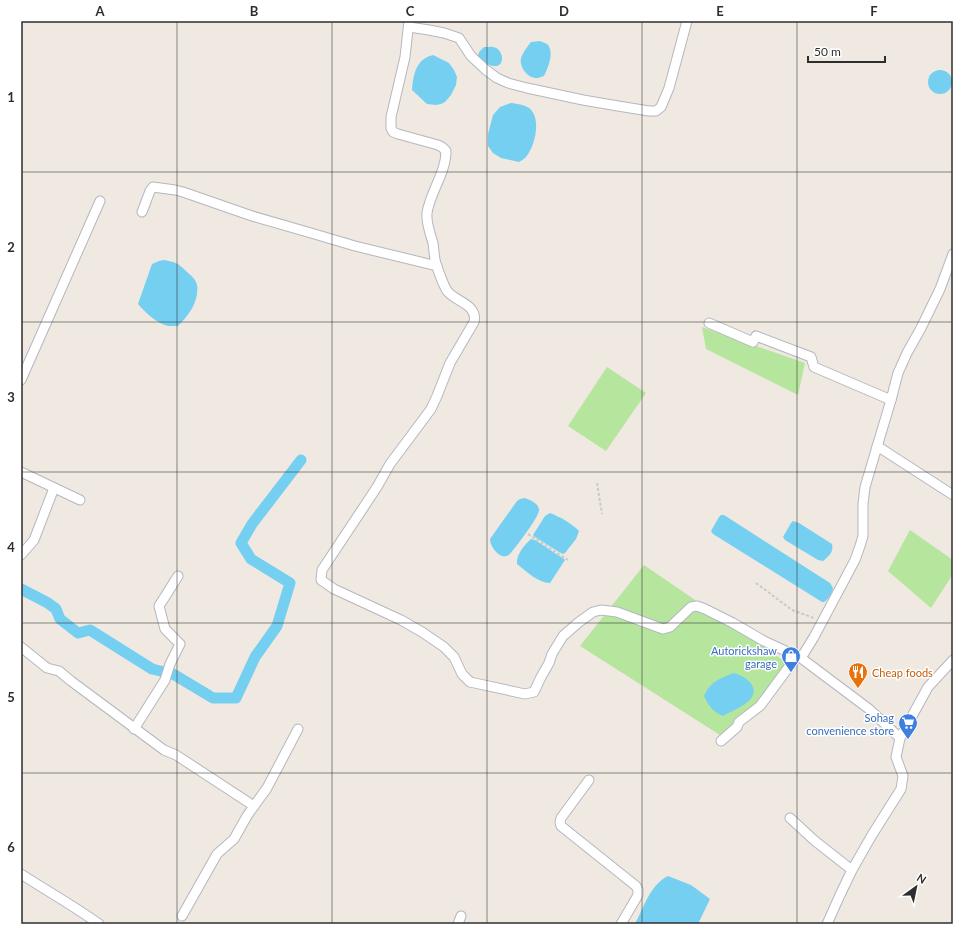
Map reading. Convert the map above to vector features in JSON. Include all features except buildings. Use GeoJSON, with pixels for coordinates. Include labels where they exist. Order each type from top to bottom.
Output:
{"type":"FeatureCollection","features":[{"type":"Feature","properties":{"kind":"street"},"geometry":{"type":"LineString","coordinates":[[687,21],[669,88],[661,107],[656,111],[590,101],[508,83],[486,70],[471,56],[459,38],[409,24],[404,64],[391,117],[391,128],[393,132],[438,145],[444,148],[446,152],[444,163],[427,213],[428,227],[437,266],[447,291],[472,310],[475,318],[450,363],[431,409],[390,464],[377,487],[322,570],[321,580],[334,589],[401,620],[444,647],[454,657],[462,674],[470,682],[525,694],[534,692],[552,654],[563,636],[593,612],[601,610],[617,612],[663,629],[670,627],[691,606],[697,606],[733,623],[764,641],[799,657],[869,709],[900,738]]}},
{"type":"Feature","properties":{"kind":"street"},"geometry":{"type":"LineString","coordinates":[[142,212],[153,187],[175,190],[252,216],[355,246],[437,266]]}},
{"type":"Feature","properties":{"kind":"street"},"geometry":{"type":"LineString","coordinates":[[21,380],[100,201]]}},
{"type":"Feature","properties":{"kind":"street"},"geometry":{"type":"LineString","coordinates":[[721,741],[738,727],[739,722],[760,706],[814,637],[855,560],[863,536],[863,504],[865,487],[898,373],[902,362],[940,289],[953,254]]}},
{"type":"Feature","properties":{"kind":"street"},"geometry":{"type":"LineString","coordinates":[[709,323],[753,342],[756,336],[811,357],[814,367],[891,400]]}},
{"type":"Feature","properties":{"kind":"street"},"geometry":{"type":"LineString","coordinates":[[877,446],[953,495]]}},
{"type":"Feature","properties":{"kind":"street"},"geometry":{"type":"LineString","coordinates":[[21,472],[80,500]]}},
{"type":"Feature","properties":{"kind":"street"},"geometry":{"type":"LineString","coordinates":[[21,555],[34,540],[54,488]]}},
{"type":"Feature","properties":{"kind":"street"},"geometry":{"type":"LineString","coordinates":[[134,729],[165,680],[170,664],[180,644],[165,629],[159,606],[178,576]]}},
{"type":"Feature","properties":{"kind":"street"},"geometry":{"type":"LineString","coordinates":[[21,647],[46,668],[59,671],[134,729],[164,750],[176,755],[254,806]]}},
{"type":"Feature","properties":{"kind":"street"},"geometry":{"type":"LineString","coordinates":[[827,924],[852,870],[901,789],[904,776],[896,757],[900,738],[928,687],[953,660]]}},
{"type":"Feature","properties":{"kind":"street"},"geometry":{"type":"LineString","coordinates":[[182,916],[217,854],[234,839],[247,816],[267,788],[298,729]]}},
{"type":"Feature","properties":{"kind":"street"},"geometry":{"type":"LineString","coordinates":[[589,780],[561,818],[560,822],[561,826],[636,886],[638,895],[621,924]]}},
{"type":"Feature","properties":{"kind":"street"},"geometry":{"type":"LineString","coordinates":[[790,818],[815,841],[852,870]]}},
{"type":"Feature","properties":{"kind":"street"},"geometry":{"type":"LineString","coordinates":[[21,874],[78,909],[99,924]]}},
{"type":"Feature","properties":{"kind":"path"},"geometry":{"type":"LineString","coordinates":[[597,483],[602,514]]}},
{"type":"Feature","properties":{"kind":"path"},"geometry":{"type":"LineString","coordinates":[[528,534],[568,560]]}},
{"type":"Feature","properties":{"kind":"path"},"geometry":{"type":"LineString","coordinates":[[756,583],[792,610],[822,621]]}},
{"type":"Feature","properties":{"kind":"green space"},"geometry":{"type":"Polygon","coordinates":[[[702,327],[805,363],[798,395],[706,349],[702,327]]]}},
{"type":"Feature","properties":{"kind":"green space"},"geometry":{"type":"Polygon","coordinates":[[[607,367],[646,393],[606,451],[568,426],[607,367]]]}},
{"type":"Feature","properties":{"kind":"green space"},"geometry":{"type":"Polygon","coordinates":[[[910,530],[953,560],[953,574],[931,608],[888,571],[910,530]]]}},
{"type":"Feature","properties":{"kind":"green space"},"geometry":{"type":"Polygon","coordinates":[[[644,565],[787,663],[760,702],[720,735],[580,646],[644,565]]]}},
{"type":"Feature","properties":{"kind":"water"},"geometry":{"type":"Polygon","coordinates":[[[540,41],[547,44],[551,56],[544,76],[534,78],[523,69],[521,65],[521,58],[531,42],[540,41]]]}},
{"type":"Feature","properties":{"kind":"water"},"geometry":{"type":"Polygon","coordinates":[[[484,47],[493,47],[499,50],[502,56],[502,62],[498,66],[490,65],[478,56],[479,52],[484,47]]]}},
{"type":"Feature","properties":{"kind":"water"},"geometry":{"type":"Polygon","coordinates":[[[433,55],[449,63],[457,77],[456,85],[451,95],[445,102],[436,105],[427,104],[412,90],[416,68],[423,60],[433,55]]]}},
{"type":"Feature","properties":{"kind":"water"},"geometry":{"type":"Polygon","coordinates":[[[940,70],[949,73],[952,82],[949,91],[940,94],[931,91],[928,82],[931,73],[940,70]]]}},
{"type":"Feature","properties":{"kind":"water"},"geometry":{"type":"Polygon","coordinates":[[[511,103],[529,108],[533,113],[536,125],[536,132],[532,146],[526,157],[519,162],[501,158],[493,153],[488,146],[488,134],[493,115],[500,107],[511,103]]]}},
{"type":"Feature","properties":{"kind":"water"},"geometry":{"type":"Polygon","coordinates":[[[164,260],[174,262],[181,266],[194,279],[197,286],[196,299],[187,315],[178,326],[168,326],[159,323],[138,304],[152,264],[164,260]]]}},
{"type":"Feature","properties":{"kind":"water"},"geometry":{"type":"Polygon","coordinates":[[[525,498],[537,505],[539,512],[527,532],[510,554],[507,556],[500,555],[492,546],[490,539],[517,501],[525,498]]]}},
{"type":"Feature","properties":{"kind":"water"},"geometry":{"type":"Polygon","coordinates":[[[550,513],[565,520],[579,531],[576,539],[563,554],[533,535],[545,516],[550,513]]]}},
{"type":"Feature","properties":{"kind":"water"},"geometry":{"type":"Polygon","coordinates":[[[721,515],[724,515],[830,583],[833,588],[829,598],[822,602],[713,534],[711,531],[721,515]]]}},
{"type":"Feature","properties":{"kind":"water"},"geometry":{"type":"Polygon","coordinates":[[[793,521],[799,523],[832,544],[832,552],[829,556],[823,561],[818,560],[785,540],[783,537],[793,521]]]}},
{"type":"Feature","properties":{"kind":"water"},"geometry":{"type":"Polygon","coordinates":[[[531,539],[535,540],[565,560],[550,583],[537,579],[517,564],[521,550],[531,539]]]}},
{"type":"Feature","properties":{"kind":"water"},"geometry":{"type":"Polygon","coordinates":[[[734,673],[744,678],[752,685],[754,691],[753,696],[739,708],[723,716],[711,708],[704,696],[713,684],[734,673]]]}},
{"type":"Feature","properties":{"kind":"water"},"geometry":{"type":"Polygon","coordinates":[[[668,876],[691,885],[710,899],[698,924],[635,924],[652,891],[668,876]]]}},
{"type":"Feature","properties":{"kind":"waterway"},"geometry":{"type":"LineString","coordinates":[[21,589],[48,603],[56,609],[60,619],[78,633],[90,630],[152,669],[173,674],[213,698],[236,698],[255,657],[277,626],[290,583],[251,559],[241,543],[252,524],[301,460]]}},
{"type":"Feature","properties":{"kind":"place","name":"Autorickshaw garage"},"geometry":{"type":"Point","coordinates":[791,673]}},
{"type":"Feature","properties":{"kind":"place","name":"Cheap foods"},"geometry":{"type":"Point","coordinates":[858,689]}},
{"type":"Feature","properties":{"kind":"place","name":"Sohag convenience store"},"geometry":{"type":"Point","coordinates":[908,740]}}]}
